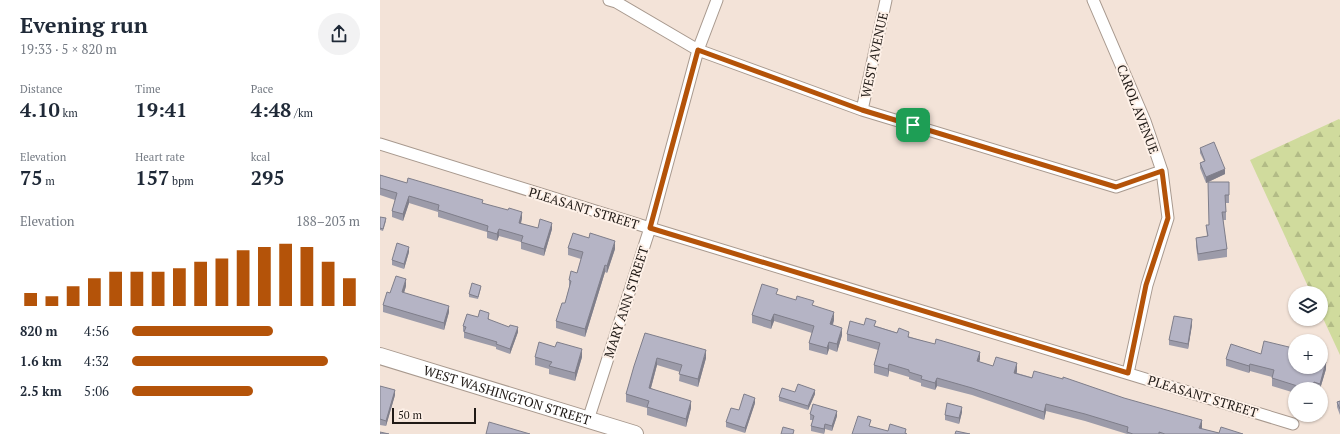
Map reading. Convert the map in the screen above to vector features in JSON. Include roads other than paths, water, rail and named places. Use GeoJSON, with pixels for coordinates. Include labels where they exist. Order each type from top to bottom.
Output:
{"type":"FeatureCollection","features":[{"type":"Feature","properties":{"kind":"main road","name":"WEST WASHINGTON STREET"},"geometry":{"type":"LineString","coordinates":[[380,356],[634,434]]}},
{"type":"Feature","properties":{"kind":"street"},"geometry":{"type":"LineString","coordinates":[[608,0],[616,2],[698,50],[862,110],[1116,187],[1162,171]]}},
{"type":"Feature","properties":{"kind":"street","name":"MARY ANN STREET"},"geometry":{"type":"LineString","coordinates":[[588,420],[650,228],[698,50],[717,0]]}},
{"type":"Feature","properties":{"kind":"street","name":"WEST AVENUE"},"geometry":{"type":"LineString","coordinates":[[862,110],[886,0]]}},
{"type":"Feature","properties":{"kind":"street","name":"CAROL AVENUE"},"geometry":{"type":"LineString","coordinates":[[1092,0],[1145,121],[1162,171],[1168,218],[1146,285],[1128,373]]}},
{"type":"Feature","properties":{"kind":"street","name":"PLEASANT STREET"},"geometry":{"type":"LineString","coordinates":[[380,144],[1293,424]]}}]}
